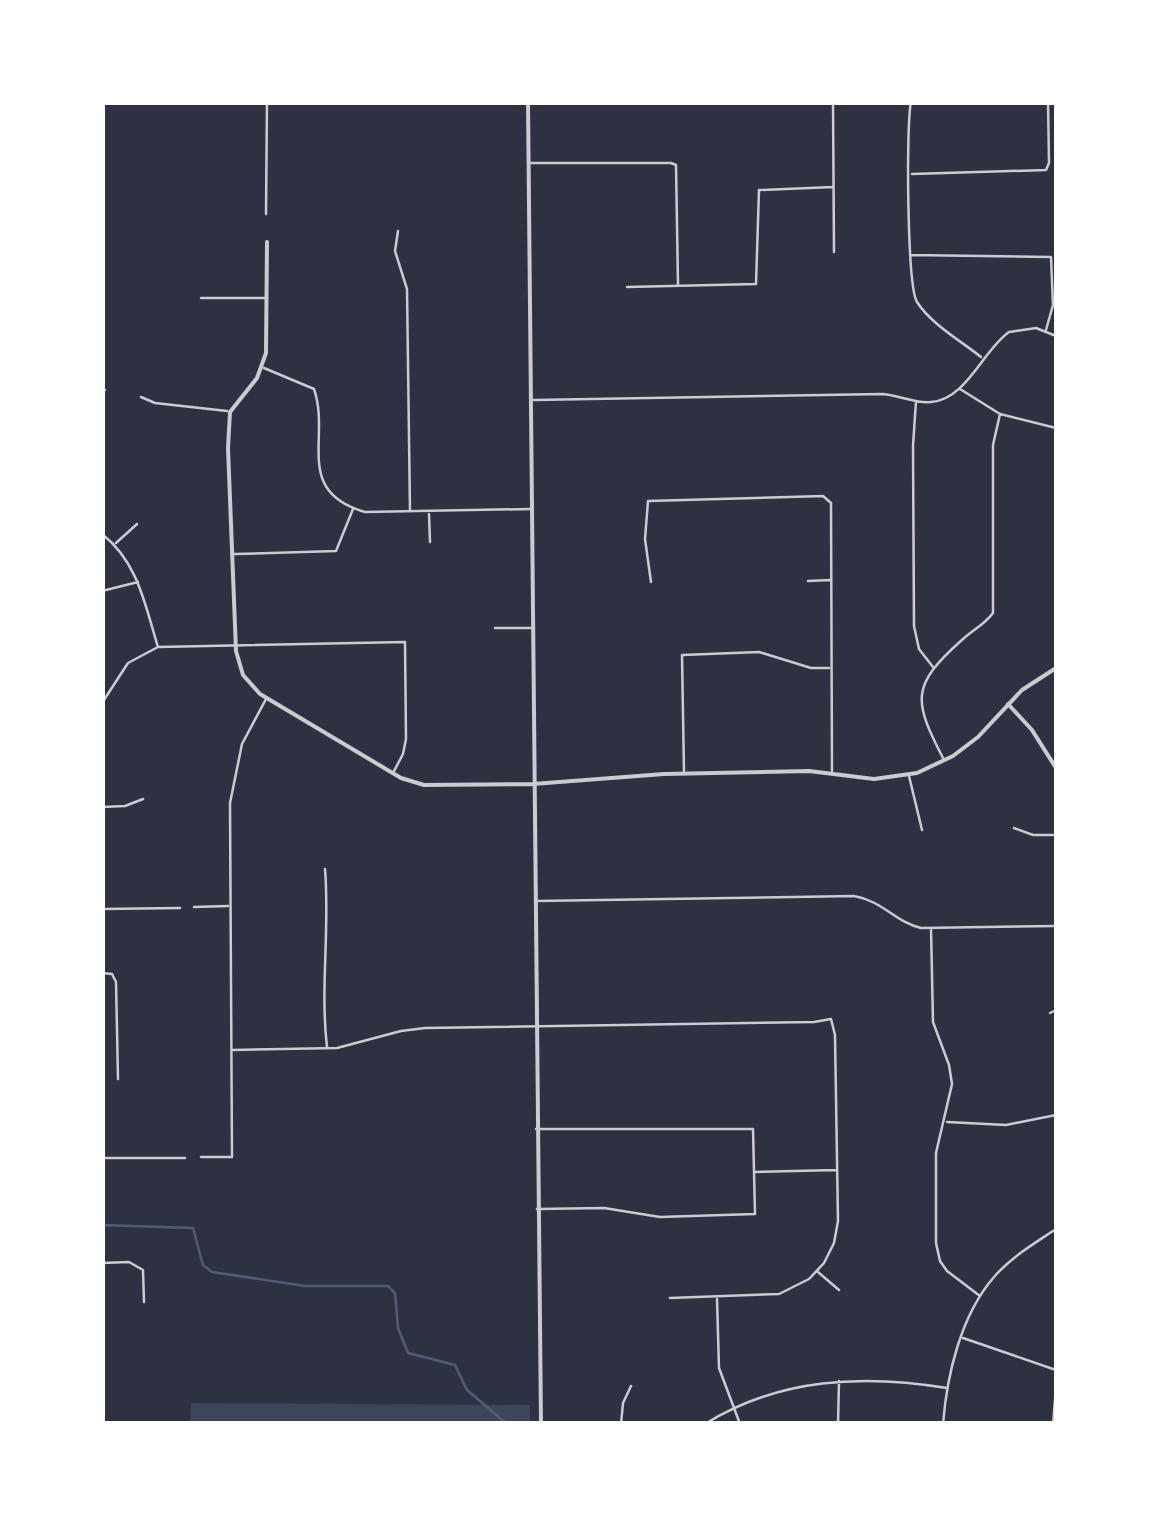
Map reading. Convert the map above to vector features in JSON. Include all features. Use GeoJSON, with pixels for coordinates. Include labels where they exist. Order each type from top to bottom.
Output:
{"type":"FeatureCollection","features":[{"type":"Feature","properties":{"kind":"street"},"geometry":{"type":"LineString","coordinates":[[266,214],[267,102]]}},
{"type":"Feature","properties":{"kind":"street"},"geometry":{"type":"LineString","coordinates":[[528,102],[541,1424]]}},
{"type":"Feature","properties":{"kind":"street"},"geometry":{"type":"LineString","coordinates":[[833,102],[834,252]]}},
{"type":"Feature","properties":{"kind":"street"},"geometry":{"type":"LineString","coordinates":[[911,102],[910,282],[918,304],[982,358]]}},
{"type":"Feature","properties":{"kind":"street"},"geometry":{"type":"LineString","coordinates":[[910,174],[1046,170],[1048,102]]}},
{"type":"Feature","properties":{"kind":"street"},"geometry":{"type":"LineString","coordinates":[[528,162],[676,166],[678,287]]}},
{"type":"Feature","properties":{"kind":"street"},"geometry":{"type":"LineString","coordinates":[[627,288],[756,284],[759,190],[833,187]]}},
{"type":"Feature","properties":{"kind":"street"},"geometry":{"type":"LineString","coordinates":[[398,231],[395,250],[407,288],[410,512]]}},
{"type":"Feature","properties":{"kind":"street"},"geometry":{"type":"LineString","coordinates":[[267,242],[268,336],[262,368],[230,412],[228,448],[236,645],[243,676],[267,698],[393,773],[424,785],[533,784],[684,773],[832,773],[868,779],[909,775],[944,761],[972,743],[1008,704],[1056,668]]}},
{"type":"Feature","properties":{"kind":"street"},"geometry":{"type":"LineString","coordinates":[[910,255],[1050,258],[1053,305],[1045,331]]}},
{"type":"Feature","properties":{"kind":"street"},"geometry":{"type":"LineString","coordinates":[[201,298],[268,298]]}},
{"type":"Feature","properties":{"kind":"street"},"geometry":{"type":"LineString","coordinates":[[532,400],[883,394],[937,402],[959,388],[1009,332],[1028,328],[1056,336]]}},
{"type":"Feature","properties":{"kind":"street"},"geometry":{"type":"LineString","coordinates":[[262,368],[314,389],[322,478],[330,493],[353,508],[366,512],[530,509]]}},
{"type":"Feature","properties":{"kind":"street"},"geometry":{"type":"LineString","coordinates":[[959,388],[1000,414],[1056,428]]}},
{"type":"Feature","properties":{"kind":"street"},"geometry":{"type":"LineString","coordinates":[[140,397],[155,404],[230,412]]}},
{"type":"Feature","properties":{"kind":"street"},"geometry":{"type":"LineString","coordinates":[[916,400],[912,446],[914,626],[919,648],[934,668]]}},
{"type":"Feature","properties":{"kind":"street"},"geometry":{"type":"LineString","coordinates":[[944,761],[921,714],[921,694],[934,668],[992,613],[993,445],[1000,414]]}},
{"type":"Feature","properties":{"kind":"street"},"geometry":{"type":"LineString","coordinates":[[651,582],[645,539],[648,501],[823,496],[828,499],[832,773]]}},
{"type":"Feature","properties":{"kind":"street"},"geometry":{"type":"LineString","coordinates":[[233,554],[336,551],[353,508]]}},
{"type":"Feature","properties":{"kind":"street"},"geometry":{"type":"LineString","coordinates":[[429,512],[430,542]]}},
{"type":"Feature","properties":{"kind":"street"},"geometry":{"type":"LineString","coordinates":[[115,544],[137,524]]}},
{"type":"Feature","properties":{"kind":"street"},"geometry":{"type":"LineString","coordinates":[[102,534],[115,544],[138,582],[158,647]]}},
{"type":"Feature","properties":{"kind":"street"},"geometry":{"type":"LineString","coordinates":[[808,580],[832,580]]}},
{"type":"Feature","properties":{"kind":"street"},"geometry":{"type":"LineString","coordinates":[[102,591],[138,582]]}},
{"type":"Feature","properties":{"kind":"street"},"geometry":{"type":"LineString","coordinates":[[495,628],[531,628]]}},
{"type":"Feature","properties":{"kind":"street"},"geometry":{"type":"LineString","coordinates":[[102,702],[128,663],[158,647],[405,642],[406,739],[393,773]]}},
{"type":"Feature","properties":{"kind":"street"},"geometry":{"type":"LineString","coordinates":[[684,773],[682,655],[759,652],[811,668],[832,668]]}},
{"type":"Feature","properties":{"kind":"street"},"geometry":{"type":"LineString","coordinates":[[201,1157],[232,1157],[232,783],[246,735],[267,698]]}},
{"type":"Feature","properties":{"kind":"street"},"geometry":{"type":"LineString","coordinates":[[1008,704],[1032,730],[1056,768]]}},
{"type":"Feature","properties":{"kind":"street"},"geometry":{"type":"LineString","coordinates":[[909,775],[922,830]]}},
{"type":"Feature","properties":{"kind":"street"},"geometry":{"type":"LineString","coordinates":[[102,807],[125,806],[143,799]]}},
{"type":"Feature","properties":{"kind":"street"},"geometry":{"type":"LineString","coordinates":[[1014,828],[1033,835],[1056,835]]}},
{"type":"Feature","properties":{"kind":"street"},"geometry":{"type":"LineString","coordinates":[[324,869],[328,918],[324,1007],[327,1049]]}},
{"type":"Feature","properties":{"kind":"street"},"geometry":{"type":"LineString","coordinates":[[535,901],[854,896],[879,903],[911,926],[1056,926]]}},
{"type":"Feature","properties":{"kind":"street"},"geometry":{"type":"LineString","coordinates":[[194,908],[230,906]]}},
{"type":"Feature","properties":{"kind":"street"},"geometry":{"type":"LineString","coordinates":[[102,909],[180,908]]}},
{"type":"Feature","properties":{"kind":"street"},"geometry":{"type":"LineString","coordinates":[[931,928],[934,1022],[952,1084],[936,1153],[940,1261],[958,1281],[980,1296]]}},
{"type":"Feature","properties":{"kind":"street"},"geometry":{"type":"LineString","coordinates":[[102,972],[112,974],[116,982],[118,1079]]}},
{"type":"Feature","properties":{"kind":"street"},"geometry":{"type":"LineString","coordinates":[[1050,1013],[1056,1010]]}},
{"type":"Feature","properties":{"kind":"street"},"geometry":{"type":"LineString","coordinates":[[232,1050],[354,1046],[409,1029],[831,1019],[837,1170],[836,1232],[829,1253],[800,1285],[779,1294],[670,1298]]}},
{"type":"Feature","properties":{"kind":"street"},"geometry":{"type":"LineString","coordinates":[[945,1122],[1006,1124],[1056,1115]]}},
{"type":"Feature","properties":{"kind":"street"},"geometry":{"type":"LineString","coordinates":[[536,1129],[753,1128],[754,1172],[754,1214],[660,1217],[604,1208],[537,1209]]}},
{"type":"Feature","properties":{"kind":"street"},"geometry":{"type":"LineString","coordinates":[[102,1158],[185,1158]]}},
{"type":"Feature","properties":{"kind":"street"},"geometry":{"type":"LineString","coordinates":[[754,1172],[837,1170]]}},
{"type":"Feature","properties":{"kind":"street"},"geometry":{"type":"LineString","coordinates":[[942,1424],[947,1388],[980,1296],[1016,1256],[1056,1229]]}},
{"type":"Feature","properties":{"kind":"street"},"geometry":{"type":"LineString","coordinates":[[102,1263],[128,1262],[142,1270],[144,1302]]}},
{"type":"Feature","properties":{"kind":"street"},"geometry":{"type":"LineString","coordinates":[[816,1271],[839,1290]]}},
{"type":"Feature","properties":{"kind":"street"},"geometry":{"type":"LineString","coordinates":[[718,1297],[719,1368],[740,1424]]}},
{"type":"Feature","properties":{"kind":"street"},"geometry":{"type":"LineString","coordinates":[[962,1338],[1056,1370]]}},
{"type":"Feature","properties":{"kind":"street"},"geometry":{"type":"LineString","coordinates":[[705,1424],[733,1407],[778,1391],[839,1381],[890,1380],[947,1388]]}},
{"type":"Feature","properties":{"kind":"street"},"geometry":{"type":"LineString","coordinates":[[838,1424],[839,1381]]}},
{"type":"Feature","properties":{"kind":"street"},"geometry":{"type":"LineString","coordinates":[[621,1424],[623,1403],[631,1386]]}},
{"type":"Feature","properties":{"kind":"street"},"geometry":{"type":"LineString","coordinates":[[1053,1424],[1056,1387]]}},
{"type":"Feature","properties":{"kind":"shaded area"},"geometry":{"type":"Polygon","coordinates":[[[191,1403],[530,1405],[530,1423],[190,1423],[191,1403]]]}},
{"type":"Feature","properties":{"kind":"waterway"},"geometry":{"type":"LineString","coordinates":[[102,1225],[193,1228],[203,1265],[212,1272],[305,1286],[388,1286],[395,1293],[398,1328],[408,1353],[455,1365],[467,1390],[507,1424]]}}]}
